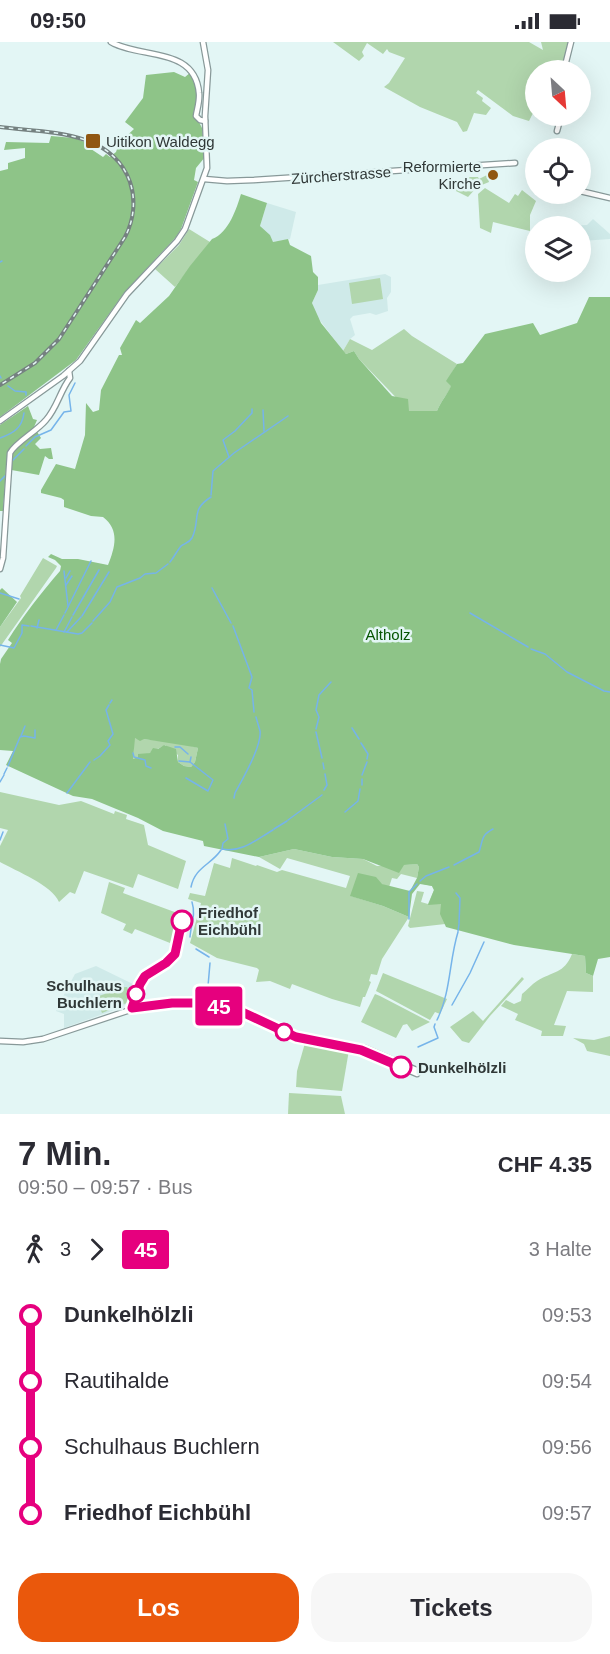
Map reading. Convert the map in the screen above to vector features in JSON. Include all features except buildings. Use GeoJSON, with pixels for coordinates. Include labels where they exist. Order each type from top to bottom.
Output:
{"type":"FeatureCollection","features":[{"type":"Feature","properties":{"kind":"main road"},"geometry":{"type":"LineString","coordinates":[[111,42],[125,49],[165,55],[184,65],[193,75],[198,87],[196,117],[205,120]]}},
{"type":"Feature","properties":{"kind":"main road"},"geometry":{"type":"LineString","coordinates":[[0,421],[69,371],[84,357],[127,294],[180,237],[187,225],[204,179],[207,161],[205,120],[208,67],[203,42]]}},
{"type":"Feature","properties":{"kind":"main road"},"geometry":{"type":"LineString","coordinates":[[566,60],[571,42]]}},
{"type":"Feature","properties":{"kind":"main road"},"geometry":{"type":"LineString","coordinates":[[557,131],[558,126]]}},
{"type":"Feature","properties":{"kind":"main road","name":"Zürcherstrasse"},"geometry":{"type":"LineString","coordinates":[[204,179],[239,181],[515,163]]}},
{"type":"Feature","properties":{"kind":"main road"},"geometry":{"type":"LineString","coordinates":[[591,194],[610,198]]}},
{"type":"Feature","properties":{"kind":"main road"},"geometry":{"type":"LineString","coordinates":[[0,568],[3,560],[9,455],[14,447],[31,436],[49,416],[62,388],[70,378],[69,371]]}},
{"type":"Feature","properties":{"kind":"main road"},"geometry":{"type":"LineString","coordinates":[[0,1041],[23,1042],[43,1039],[138,1007],[172,1003],[213,1003],[234,1006],[300,1036],[377,1053],[418,1073]]}},
{"type":"Feature","properties":{"kind":"shaded area"},"geometry":{"type":"Polygon","coordinates":[[[267,203],[296,212],[290,239],[273,242],[260,226],[267,203]]]}},
{"type":"Feature","properties":{"kind":"shaded area"},"geometry":{"type":"Polygon","coordinates":[[[593,219],[610,234],[610,239],[591,240],[591,221],[593,219]]]}},
{"type":"Feature","properties":{"kind":"shaded area"},"geometry":{"type":"Polygon","coordinates":[[[385,274],[391,277],[391,292],[387,298],[388,311],[376,315],[370,313],[353,316],[350,319],[355,335],[343,351],[316,315],[312,303],[318,285],[385,274]]]}},
{"type":"Feature","properties":{"kind":"shaded area"},"geometry":{"type":"Polygon","coordinates":[[[96,966],[137,986],[132,1000],[120,1008],[64,1028],[64,1014],[56,1011],[57,1008],[75,974],[96,966]]]}},
{"type":"Feature","properties":{"kind":"green space"},"geometry":{"type":"Polygon","coordinates":[[[333,42],[529,42],[543,50],[541,42],[571,42],[566,60],[525,60],[525,120],[513,116],[478,90],[476,93],[491,108],[486,115],[474,113],[467,131],[463,132],[457,122],[420,107],[384,87],[405,58],[387,49],[383,54],[367,43],[362,52],[364,56],[359,61],[333,42]]]}},
{"type":"Feature","properties":{"kind":"green space"},"geometry":{"type":"Polygon","coordinates":[[[174,72],[185,77],[191,72],[198,85],[196,116],[202,128],[205,157],[196,168],[194,180],[198,182],[181,229],[124,293],[76,360],[0,417],[0,171],[8,169],[8,163],[25,158],[25,148],[4,150],[6,142],[49,143],[51,136],[74,138],[90,144],[88,147],[103,157],[106,154],[110,157],[116,152],[119,143],[134,129],[125,122],[143,98],[146,75],[174,72]]]}},
{"type":"Feature","properties":{"kind":"green space"},"geometry":{"type":"Polygon","coordinates":[[[487,175],[489,182],[477,187],[468,197],[450,188],[450,183],[459,179],[463,181],[470,177],[478,177],[479,179],[487,175]]]}},
{"type":"Feature","properties":{"kind":"green space"},"geometry":{"type":"Polygon","coordinates":[[[485,188],[509,203],[515,194],[518,196],[522,190],[525,192],[525,204],[535,204],[530,216],[525,216],[525,230],[493,222],[491,233],[480,228],[478,194],[485,188]]]}},
{"type":"Feature","properties":{"kind":"green space","name":"Altholz"},"geometry":{"type":"Polygon","coordinates":[[[241,194],[267,203],[260,226],[270,235],[273,242],[288,239],[290,245],[311,256],[313,272],[318,277],[318,290],[312,303],[321,323],[346,354],[354,351],[392,396],[408,399],[409,411],[437,411],[451,386],[446,381],[457,364],[463,363],[485,334],[533,323],[540,335],[577,323],[589,297],[610,297],[610,957],[598,959],[593,976],[586,973],[585,956],[514,945],[446,927],[440,914],[441,904],[428,905],[434,890],[432,886],[420,884],[412,894],[409,917],[350,896],[358,873],[376,877],[382,884],[410,891],[417,878],[419,867],[417,864],[404,865],[399,873],[363,859],[332,857],[294,849],[259,857],[204,846],[203,841],[163,831],[92,799],[73,796],[6,765],[13,751],[0,750],[1,659],[12,643],[8,640],[14,631],[60,571],[61,566],[48,557],[51,554],[62,559],[78,559],[108,565],[114,545],[112,527],[103,517],[91,516],[64,507],[64,500],[41,493],[41,490],[56,464],[75,469],[85,435],[86,403],[93,412],[99,410],[101,390],[119,355],[122,355],[120,348],[136,320],[140,323],[169,296],[212,239],[228,226],[241,194]],[[135,738],[133,759],[138,757],[138,754],[150,753],[153,748],[158,749],[164,745],[176,749],[178,762],[184,766],[191,767],[195,762],[198,748],[144,739],[140,741],[135,738]]]}},
{"type":"Feature","properties":{"kind":"green space"},"geometry":{"type":"Polygon","coordinates":[[[189,229],[210,242],[175,287],[155,269],[179,245],[189,229]]]}},
{"type":"Feature","properties":{"kind":"green space"},"geometry":{"type":"Polygon","coordinates":[[[380,278],[383,299],[352,304],[349,283],[380,278]]]}},
{"type":"Feature","properties":{"kind":"green space"},"geometry":{"type":"Polygon","coordinates":[[[404,329],[457,364],[447,381],[452,385],[437,411],[409,411],[354,351],[346,354],[343,351],[350,339],[372,350],[404,329]]]}},
{"type":"Feature","properties":{"kind":"green space"},"geometry":{"type":"Polygon","coordinates":[[[28,406],[33,419],[37,420],[34,427],[41,438],[35,444],[40,449],[51,448],[53,459],[45,456],[39,475],[6,469],[3,511],[0,511],[0,425],[28,406]]]}},
{"type":"Feature","properties":{"kind":"green space"},"geometry":{"type":"Polygon","coordinates":[[[43,558],[57,566],[0,647],[0,627],[21,598],[20,596],[43,558]]]}},
{"type":"Feature","properties":{"kind":"green space"},"geometry":{"type":"Polygon","coordinates":[[[2,588],[17,602],[0,627],[0,590],[2,588]]]}},
{"type":"Feature","properties":{"kind":"green space"},"geometry":{"type":"Polygon","coordinates":[[[134,738],[183,743],[198,748],[195,762],[191,767],[184,766],[178,762],[178,755],[165,745],[133,759],[134,738]]]}},
{"type":"Feature","properties":{"kind":"green space"},"geometry":{"type":"Polygon","coordinates":[[[0,792],[59,805],[81,801],[114,814],[115,811],[127,815],[126,819],[144,825],[148,845],[186,861],[178,889],[138,874],[133,888],[84,871],[75,894],[70,892],[59,902],[41,884],[0,862],[0,846],[8,830],[0,828],[0,792]]]}},
{"type":"Feature","properties":{"kind":"green space","name":"Friedhof Eichbühl"},"geometry":{"type":"Polygon","coordinates":[[[294,849],[332,857],[363,859],[377,866],[417,864],[419,867],[417,878],[401,874],[397,879],[392,878],[389,887],[381,884],[354,887],[351,896],[409,917],[382,959],[377,975],[371,974],[369,981],[371,982],[360,1007],[292,984],[290,989],[270,981],[256,982],[259,970],[257,968],[217,958],[190,943],[201,903],[188,899],[190,893],[205,896],[214,863],[230,868],[232,858],[277,872],[282,870],[346,888],[350,876],[287,858],[280,869],[259,857],[294,849]]]}},
{"type":"Feature","properties":{"kind":"green space"},"geometry":{"type":"Polygon","coordinates":[[[433,879],[454,923],[410,928],[408,926],[417,891],[424,892],[421,902],[428,904],[434,890],[432,886],[423,884],[433,879]]]}},
{"type":"Feature","properties":{"kind":"green space"},"geometry":{"type":"Polygon","coordinates":[[[109,882],[125,888],[123,893],[180,914],[179,924],[177,923],[170,943],[135,929],[132,934],[123,930],[126,924],[101,913],[109,882]]]}},
{"type":"Feature","properties":{"kind":"green space"},"geometry":{"type":"Polygon","coordinates":[[[572,954],[585,956],[586,973],[593,976],[593,992],[567,991],[554,1025],[566,1026],[563,1036],[541,1036],[542,1031],[515,1020],[518,1014],[501,1006],[506,1000],[514,1004],[521,1001],[522,994],[537,981],[562,969],[572,954]]]}},
{"type":"Feature","properties":{"kind":"green space"},"geometry":{"type":"Polygon","coordinates":[[[383,973],[447,999],[440,1014],[435,1012],[430,1020],[376,991],[383,973]]]}},
{"type":"Feature","properties":{"kind":"green space"},"geometry":{"type":"Polygon","coordinates":[[[522,977],[524,979],[469,1043],[462,1041],[450,1027],[473,1011],[483,1021],[522,977]]]}},
{"type":"Feature","properties":{"kind":"green space"},"geometry":{"type":"Polygon","coordinates":[[[125,987],[131,997],[128,998],[129,1002],[102,1013],[96,997],[125,987]]]}},
{"type":"Feature","properties":{"kind":"green space"},"geometry":{"type":"Polygon","coordinates":[[[375,994],[430,1022],[412,1031],[407,1024],[403,1025],[396,1038],[361,1022],[375,994]]]}},
{"type":"Feature","properties":{"kind":"green space"},"geometry":{"type":"Polygon","coordinates":[[[610,1036],[610,1056],[587,1051],[584,1044],[573,1038],[594,1040],[610,1036]]]}},
{"type":"Feature","properties":{"kind":"green space"},"geometry":{"type":"Polygon","coordinates":[[[305,1043],[349,1050],[342,1091],[296,1087],[297,1071],[305,1043]]]}},
{"type":"Feature","properties":{"kind":"green space"},"geometry":{"type":"Polygon","coordinates":[[[289,1093],[341,1096],[345,1114],[288,1114],[289,1093]]]}},
{"type":"Feature","properties":{"kind":"waterway"},"geometry":{"type":"LineString","coordinates":[[26,446],[35,437],[51,430],[64,412],[71,411],[69,395],[75,383]]}},
{"type":"Feature","properties":{"kind":"waterway"},"geometry":{"type":"LineString","coordinates":[[8,386],[15,391],[26,392],[26,395]]}},
{"type":"Feature","properties":{"kind":"waterway"},"geometry":{"type":"LineString","coordinates":[[229,457],[223,440],[252,413],[252,409]]}},
{"type":"Feature","properties":{"kind":"waterway"},"geometry":{"type":"LineString","coordinates":[[263,410],[264,431]]}},
{"type":"Feature","properties":{"kind":"waterway"},"geometry":{"type":"LineString","coordinates":[[0,438],[16,429],[24,413]]}},
{"type":"Feature","properties":{"kind":"waterway"},"geometry":{"type":"LineString","coordinates":[[211,495],[213,471],[234,453],[288,416]]}},
{"type":"Feature","properties":{"kind":"waterway"},"geometry":{"type":"LineString","coordinates":[[12,461],[24,449]]}},
{"type":"Feature","properties":{"kind":"waterway"},"geometry":{"type":"LineString","coordinates":[[0,481],[6,475]]}},
{"type":"Feature","properties":{"kind":"waterway"},"geometry":{"type":"LineString","coordinates":[[170,562],[181,546],[192,538],[200,506],[211,497]]}},
{"type":"Feature","properties":{"kind":"waterway"},"geometry":{"type":"LineString","coordinates":[[65,613],[91,561]]}},
{"type":"Feature","properties":{"kind":"waterway"},"geometry":{"type":"LineString","coordinates":[[93,621],[110,602],[117,587],[145,574],[156,573],[168,564]]}},
{"type":"Feature","properties":{"kind":"waterway"},"geometry":{"type":"LineString","coordinates":[[73,615],[99,570]]}},
{"type":"Feature","properties":{"kind":"waterway"},"geometry":{"type":"LineString","coordinates":[[64,571],[68,606]]}},
{"type":"Feature","properties":{"kind":"waterway"},"geometry":{"type":"LineString","coordinates":[[66,578],[70,571]]}},
{"type":"Feature","properties":{"kind":"waterway"},"geometry":{"type":"LineString","coordinates":[[82,616],[109,572]]}},
{"type":"Feature","properties":{"kind":"waterway"},"geometry":{"type":"LineString","coordinates":[[66,585],[72,576]]}},
{"type":"Feature","properties":{"kind":"waterway"},"geometry":{"type":"LineString","coordinates":[[212,588],[231,623]]}},
{"type":"Feature","properties":{"kind":"waterway"},"geometry":{"type":"LineString","coordinates":[[0,593],[19,599]]}},
{"type":"Feature","properties":{"kind":"waterway"},"geometry":{"type":"LineString","coordinates":[[470,613],[528,647]]}},
{"type":"Feature","properties":{"kind":"waterway"},"geometry":{"type":"LineString","coordinates":[[56,630],[64,615]]}},
{"type":"Feature","properties":{"kind":"waterway"},"geometry":{"type":"LineString","coordinates":[[64,632],[72,617]]}},
{"type":"Feature","properties":{"kind":"waterway"},"geometry":{"type":"LineString","coordinates":[[67,632],[81,617]]}},
{"type":"Feature","properties":{"kind":"waterway"},"geometry":{"type":"LineString","coordinates":[[37,628],[39,620]]}},
{"type":"Feature","properties":{"kind":"waterway"},"geometry":{"type":"LineString","coordinates":[[31,626],[78,634],[92,623]]}},
{"type":"Feature","properties":{"kind":"waterway"},"geometry":{"type":"LineString","coordinates":[[0,645],[14,648],[22,633],[22,625],[29,626]]}},
{"type":"Feature","properties":{"kind":"waterway"},"geometry":{"type":"LineString","coordinates":[[233,626],[252,677],[249,688],[252,690],[254,712]]}},
{"type":"Feature","properties":{"kind":"waterway"},"geometry":{"type":"LineString","coordinates":[[531,649],[545,654],[567,672],[610,692]]}},
{"type":"Feature","properties":{"kind":"waterway"},"geometry":{"type":"LineString","coordinates":[[316,729],[319,717],[316,710],[319,695],[331,682]]}},
{"type":"Feature","properties":{"kind":"waterway"},"geometry":{"type":"LineString","coordinates":[[94,760],[110,745],[108,741],[113,734],[106,710],[109,705]]}},
{"type":"Feature","properties":{"kind":"waterway"},"geometry":{"type":"LineString","coordinates":[[234,798],[258,745],[260,731],[256,717]]}},
{"type":"Feature","properties":{"kind":"waterway"},"geometry":{"type":"LineString","coordinates":[[21,736],[25,726]]}},
{"type":"Feature","properties":{"kind":"waterway"},"geometry":{"type":"LineString","coordinates":[[352,728],[359,739]]}},
{"type":"Feature","properties":{"kind":"waterway"},"geometry":{"type":"LineString","coordinates":[[8,766],[20,737],[35,738],[35,730]]}},
{"type":"Feature","properties":{"kind":"waterway"},"geometry":{"type":"LineString","coordinates":[[316,732],[322,758]]}},
{"type":"Feature","properties":{"kind":"waterway"},"geometry":{"type":"LineString","coordinates":[[361,743],[368,754],[367,759]]}},
{"type":"Feature","properties":{"kind":"waterway"},"geometry":{"type":"LineString","coordinates":[[175,747],[180,747],[188,754]]}},
{"type":"Feature","properties":{"kind":"waterway"},"geometry":{"type":"LineString","coordinates":[[133,753],[134,757],[145,760],[146,766],[151,768]]}},
{"type":"Feature","properties":{"kind":"waterway"},"geometry":{"type":"LineString","coordinates":[[186,778],[208,791],[213,780],[190,762],[191,757]]}},
{"type":"Feature","properties":{"kind":"waterway"},"geometry":{"type":"LineString","coordinates":[[179,761],[190,762]]}},
{"type":"Feature","properties":{"kind":"waterway"},"geometry":{"type":"LineString","coordinates":[[67,793],[90,762]]}},
{"type":"Feature","properties":{"kind":"waterway"},"geometry":{"type":"LineString","coordinates":[[362,775],[367,762]]}},
{"type":"Feature","properties":{"kind":"waterway"},"geometry":{"type":"LineString","coordinates":[[323,763],[324,769]]}},
{"type":"Feature","properties":{"kind":"waterway"},"geometry":{"type":"LineString","coordinates":[[4,774],[7,768]]}},
{"type":"Feature","properties":{"kind":"waterway"},"geometry":{"type":"LineString","coordinates":[[324,790],[327,785],[325,774]]}},
{"type":"Feature","properties":{"kind":"waterway"},"geometry":{"type":"LineString","coordinates":[[0,782],[4,775]]}},
{"type":"Feature","properties":{"kind":"waterway"},"geometry":{"type":"LineString","coordinates":[[362,779],[362,785]]}},
{"type":"Feature","properties":{"kind":"waterway"},"geometry":{"type":"LineString","coordinates":[[345,812],[358,801],[360,789]]}},
{"type":"Feature","properties":{"kind":"waterway"},"geometry":{"type":"LineString","coordinates":[[288,820],[322,795]]}},
{"type":"Feature","properties":{"kind":"waterway"},"geometry":{"type":"LineString","coordinates":[[274,829],[287,821]]}},
{"type":"Feature","properties":{"kind":"waterway"},"geometry":{"type":"LineString","coordinates":[[222,849],[223,843],[228,839],[225,824]]}},
{"type":"Feature","properties":{"kind":"waterway"},"geometry":{"type":"LineString","coordinates":[[454,865],[479,852],[484,836],[493,829]]}},
{"type":"Feature","properties":{"kind":"waterway"},"geometry":{"type":"LineString","coordinates":[[222,849],[243,847],[273,830]]}},
{"type":"Feature","properties":{"kind":"waterway"},"geometry":{"type":"LineString","coordinates":[[0,840],[3,832]]}},
{"type":"Feature","properties":{"kind":"waterway"},"geometry":{"type":"LineString","coordinates":[[191,887],[200,870],[221,850]]}},
{"type":"Feature","properties":{"kind":"waterway"},"geometry":{"type":"LineString","coordinates":[[420,881],[426,876],[449,867]]}},
{"type":"Feature","properties":{"kind":"waterway"},"geometry":{"type":"LineString","coordinates":[[409,919],[409,892],[417,884]]}},
{"type":"Feature","properties":{"kind":"waterway"},"geometry":{"type":"LineString","coordinates":[[456,893],[460,898],[459,923]]}},
{"type":"Feature","properties":{"kind":"waterway"},"geometry":{"type":"LineString","coordinates":[[190,937],[192,902]]}},
{"type":"Feature","properties":{"kind":"waterway"},"geometry":{"type":"LineString","coordinates":[[458,931],[459,924]]}},
{"type":"Feature","properties":{"kind":"waterway"},"geometry":{"type":"LineString","coordinates":[[437,1020],[445,999],[458,932]]}},
{"type":"Feature","properties":{"kind":"waterway"},"geometry":{"type":"LineString","coordinates":[[452,1005],[484,942]]}},
{"type":"Feature","properties":{"kind":"waterway"},"geometry":{"type":"LineString","coordinates":[[196,949],[209,957]]}},
{"type":"Feature","properties":{"kind":"waterway"},"geometry":{"type":"LineString","coordinates":[[210,963],[208,986],[212,999]]}},
{"type":"Feature","properties":{"kind":"waterway"},"geometry":{"type":"LineString","coordinates":[[418,1047],[438,1038],[435,1024]]}},
{"type":"Feature","properties":{"kind":"railway"},"geometry":{"type":"LineString","coordinates":[[0,127],[56,133],[93,143],[108,152],[121,165],[130,182],[133,203],[130,224],[125,237],[59,339],[35,363],[0,385]]}},
{"type":"Feature","properties":{"kind":"bus line","name":"45"},"geometry":{"type":"LineString","coordinates":[[182,921],[175,954],[166,963],[145,976],[132,1008],[172,1003],[213,1003],[240,1011],[296,1037],[361,1050],[401,1067]]}},
{"type":"Feature","properties":{"kind":"place","name":"Uitikon Waldegg"},"geometry":{"type":"Point","coordinates":[93,141]}},
{"type":"Feature","properties":{"kind":"place","name":"Reformierte Kirche"},"geometry":{"type":"Point","coordinates":[493,175]}},
{"type":"Feature","properties":{"kind":"place","name":"Friedhof Eichbühl"},"geometry":{"type":"Point","coordinates":[182,921]}},
{"type":"Feature","properties":{"kind":"place","name":"Schulhaus Buchlern"},"geometry":{"type":"Point","coordinates":[136,994]}},
{"type":"Feature","properties":{"kind":"place","name":"Dunkelhölzli"},"geometry":{"type":"Point","coordinates":[401,1067]}}]}
